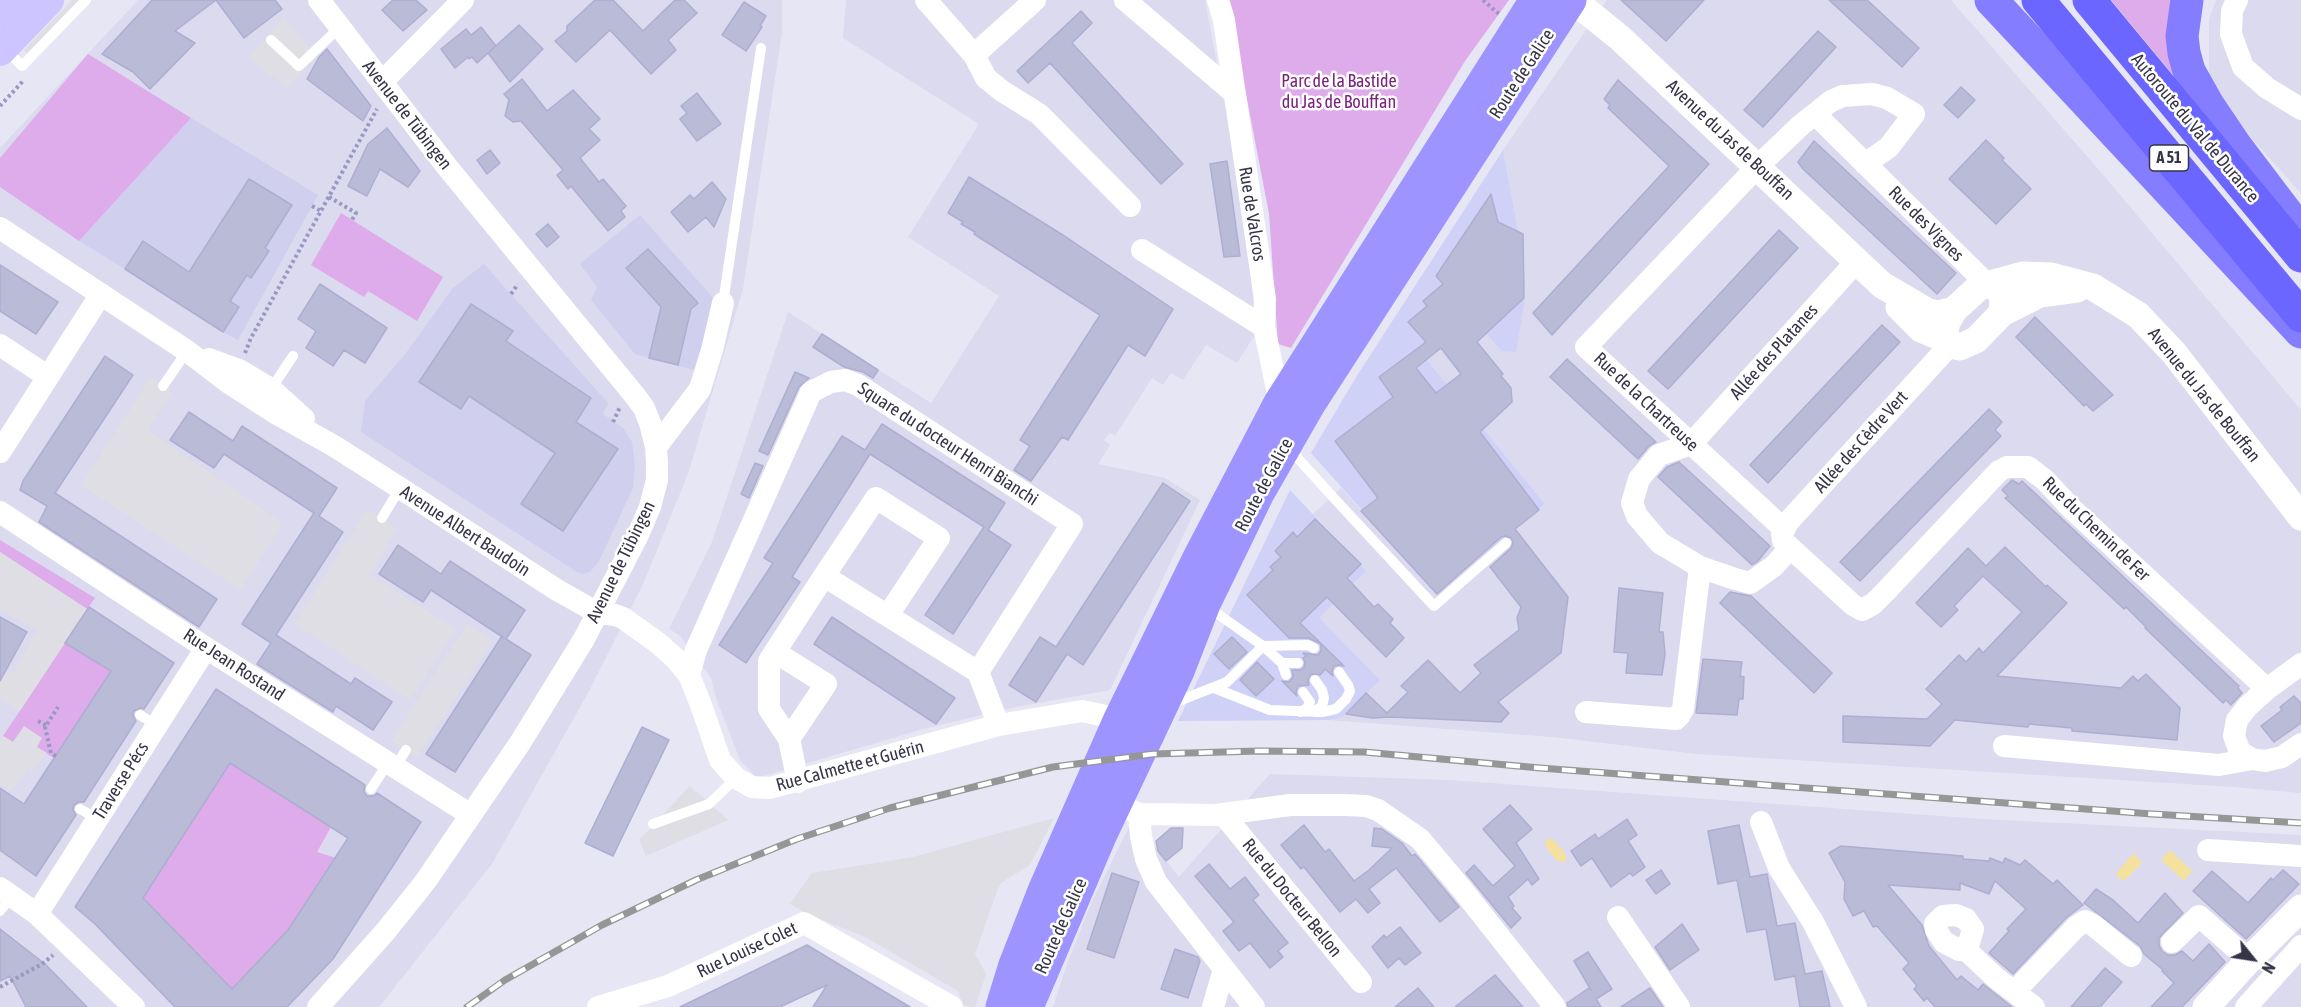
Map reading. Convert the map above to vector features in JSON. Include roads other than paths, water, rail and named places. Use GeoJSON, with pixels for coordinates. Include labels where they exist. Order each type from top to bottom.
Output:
{"type":"FeatureCollection","features":[{"type":"Feature","properties":{"kind":"highway"},"geometry":{"type":"LineString","coordinates":[[1991,0],[2301,332]]}},
{"type":"Feature","properties":{"kind":"highway","name":"A 51"},"geometry":{"type":"LineString","coordinates":[[2038,0],[2301,316]]}},
{"type":"Feature","properties":{"kind":"highway","name":"Autoroute du Val de Durance"},"geometry":{"type":"LineString","coordinates":[[2089,0],[2301,255]]}},
{"type":"Feature","properties":{"kind":"highway"},"geometry":{"type":"LineString","coordinates":[[2187,0],[2182,36],[2189,71],[2229,137],[2301,232]]}},
{"type":"Feature","properties":{"kind":"main road"},"geometry":{"type":"LineString","coordinates":[[0,10],[9,0]]}},
{"type":"Feature","properties":{"kind":"main road"},"geometry":{"type":"LineString","coordinates":[[1,48],[48,0]]}},
{"type":"Feature","properties":{"kind":"main road","name":"Route de Galice"},"geometry":{"type":"LineString","coordinates":[[1027,1007],[1092,855],[1162,707],[1204,604],[1258,493],[1290,420],[1536,0]]}},
{"type":"Feature","properties":{"kind":"main road","name":"Route de Galice"},"geometry":{"type":"LineString","coordinates":[[1002,1007],[1015,965],[1036,912],[1118,798],[1120,719],[1193,570],[1290,420],[1571,0]]}},
{"type":"Feature","properties":{"kind":"street","name":"Avenue de Tübingen"},"geometry":{"type":"LineString","coordinates":[[318,1007],[385,932],[425,882],[520,744],[598,613],[650,507],[657,480],[656,447],[650,423],[636,397],[448,168],[319,0]]}},
{"type":"Feature","properties":{"kind":"street"},"geometry":{"type":"LineString","coordinates":[[384,86],[463,0]]}},
{"type":"Feature","properties":{"kind":"street"},"geometry":{"type":"LineString","coordinates":[[926,0],[974,55],[986,78],[1039,114],[1130,206]]}},
{"type":"Feature","properties":{"kind":"street"},"geometry":{"type":"LineString","coordinates":[[974,55],[1035,0]]}},
{"type":"Feature","properties":{"kind":"street"},"geometry":{"type":"LineString","coordinates":[[1125,0],[1233,92]]}},
{"type":"Feature","properties":{"kind":"street","name":"Rue de Valcros"},"geometry":{"type":"LineString","coordinates":[[1218,0],[1224,20],[1265,299],[1264,327],[1290,420]]}},
{"type":"Feature","properties":{"kind":"street","name":"Avenue du Jas de Bouffan"},"geometry":{"type":"LineString","coordinates":[[1571,0],[1620,38],[1758,166],[1882,285],[1913,323],[1920,329],[1948,342]]}},
{"type":"Feature","properties":{"kind":"street"},"geometry":{"type":"LineString","coordinates":[[2237,0],[2232,11],[2231,34],[2243,67],[2267,88],[2301,109]]}},
{"type":"Feature","properties":{"kind":"street"},"geometry":{"type":"LineString","coordinates":[[1758,166],[1831,101],[1860,93],[1887,98],[1914,114],[1889,147],[1865,164]]}},
{"type":"Feature","properties":{"kind":"street","name":"Rue des Vignes"},"geometry":{"type":"LineString","coordinates":[[1815,114],[1990,283]]}},
{"type":"Feature","properties":{"kind":"street","name":"Rue de la Chartreuse"},"geometry":{"type":"LineString","coordinates":[[1758,166],[1586,347],[1691,444],[1786,540]]}},
{"type":"Feature","properties":{"kind":"street","name":"Avenue Albert Baudoin"},"geometry":{"type":"LineString","coordinates":[[0,228],[187,351],[239,390],[334,446],[557,590],[598,613]]}},
{"type":"Feature","properties":{"kind":"street"},"geometry":{"type":"LineString","coordinates":[[1142,250],[1264,327]]}},
{"type":"Feature","properties":{"kind":"street","name":"Allée des Platanes"},"geometry":{"type":"LineString","coordinates":[[1691,444],[1857,261]]}},
{"type":"Feature","properties":{"kind":"street","name":"Avenue du Jas de Bouffan"},"geometry":{"type":"LineString","coordinates":[[1948,342],[1946,324],[1954,310],[1979,287],[2023,275],[2051,276],[2093,287],[2138,315],[2174,353],[2301,517]]}},
{"type":"Feature","properties":{"kind":"street"},"geometry":{"type":"LineString","coordinates":[[1990,283],[2003,297],[2002,314]]}},
{"type":"Feature","properties":{"kind":"street","name":"Avenue du Jas de Bouffan"},"geometry":{"type":"LineString","coordinates":[[1882,285],[1928,312],[1938,314],[1954,310]]}},
{"type":"Feature","properties":{"kind":"street"},"geometry":{"type":"LineString","coordinates":[[1948,342],[1960,347],[1976,340],[2002,314],[2040,294],[2093,287]]}},
{"type":"Feature","properties":{"kind":"street"},"geometry":{"type":"LineString","coordinates":[[0,452],[101,294]]}},
{"type":"Feature","properties":{"kind":"street"},"geometry":{"type":"LineString","coordinates":[[656,447],[700,389],[723,303]]}},
{"type":"Feature","properties":{"kind":"street","name":"Allée des Cèdre Vert"},"geometry":{"type":"LineString","coordinates":[[1700,567],[1750,583],[1774,566],[1786,540],[1948,342]]}},
{"type":"Feature","properties":{"kind":"street"},"geometry":{"type":"LineString","coordinates":[[0,345],[47,376]]}},
{"type":"Feature","properties":{"kind":"street","name":"Avenue Albert Baudoin"},"geometry":{"type":"LineString","coordinates":[[187,351],[238,370],[271,389],[334,446]]}},
{"type":"Feature","properties":{"kind":"street","name":"Square du docteur Henri Bianchi"},"geometry":{"type":"LineString","coordinates":[[689,675],[696,650],[811,392],[831,382],[845,380],[858,385],[1072,524],[978,672]]}},
{"type":"Feature","properties":{"kind":"street"},"geometry":{"type":"LineString","coordinates":[[1586,712],[1676,719],[1683,709],[1700,567],[1660,543],[1637,516],[1632,503],[1639,479],[1659,455],[1691,444]]}},
{"type":"Feature","properties":{"kind":"street","name":"Rue du Chemin de Fer"},"geometry":{"type":"LineString","coordinates":[[1786,540],[1852,605],[1862,610],[1873,604],[1999,471],[2007,466],[2028,467],[2045,480],[2071,508],[2267,689]]}},
{"type":"Feature","properties":{"kind":"street"},"geometry":{"type":"LineString","coordinates":[[798,782],[789,739],[769,709],[769,661],[876,498],[939,538],[888,615]]}},
{"type":"Feature","properties":{"kind":"street","name":"Rue Jean Rostand"},"geometry":{"type":"LineString","coordinates":[[0,512],[206,648],[397,760],[471,815]]}},
{"type":"Feature","properties":{"kind":"street"},"geometry":{"type":"LineString","coordinates":[[824,576],[978,672],[997,721]]}},
{"type":"Feature","properties":{"kind":"street"},"geometry":{"type":"LineString","coordinates":[[598,613],[623,618],[676,659],[689,675],[702,705],[720,760],[736,778]]}},
{"type":"Feature","properties":{"kind":"street","name":"Traverse Pécs"},"geometry":{"type":"LineString","coordinates":[[37,914],[89,814],[148,720],[206,648]]}},
{"type":"Feature","properties":{"kind":"street"},"geometry":{"type":"LineString","coordinates":[[775,652],[826,684],[789,739]]}},
{"type":"Feature","properties":{"kind":"street"},"geometry":{"type":"LineString","coordinates":[[2252,759],[2240,752],[2236,746],[2235,727],[2241,714],[2267,689],[2301,664]]}},
{"type":"Feature","properties":{"kind":"street","name":"Rue Calmette et Guérin"},"geometry":{"type":"LineString","coordinates":[[736,778],[752,787],[770,788],[798,782],[997,721],[1082,711],[1120,719]]}},
{"type":"Feature","properties":{"kind":"street"},"geometry":{"type":"LineString","coordinates":[[2004,746],[2219,765],[2252,759],[2273,760],[2298,752]]}},
{"type":"Feature","properties":{"kind":"street"},"geometry":{"type":"LineString","coordinates":[[1118,798],[1223,814],[1290,805],[1366,806],[1384,813],[1420,839],[1555,1007]]}},
{"type":"Feature","properties":{"kind":"street"},"geometry":{"type":"LineString","coordinates":[[1118,798],[1141,837],[1146,859],[1156,882],[1254,1007]]}},
{"type":"Feature","properties":{"kind":"street","name":"Rue du Docteur Bellon"},"geometry":{"type":"LineString","coordinates":[[1223,814],[1361,982]]}},
{"type":"Feature","properties":{"kind":"street"},"geometry":{"type":"LineString","coordinates":[[1761,822],[1779,868],[1812,922],[1856,1007]]}},
{"type":"Feature","properties":{"kind":"street"},"geometry":{"type":"LineString","coordinates":[[2208,850],[2301,856]]}},
{"type":"Feature","properties":{"kind":"street"},"geometry":{"type":"LineString","coordinates":[[4,899],[37,914],[134,1007]]}},
{"type":"Feature","properties":{"kind":"street"},"geometry":{"type":"LineString","coordinates":[[2206,1007],[2301,908]]}},
{"type":"Feature","properties":{"kind":"street"},"geometry":{"type":"LineString","coordinates":[[2172,942],[2199,916],[2249,960]]}},
{"type":"Feature","properties":{"kind":"street"},"geometry":{"type":"LineString","coordinates":[[1618,917],[1679,1007]]}},
{"type":"Feature","properties":{"kind":"street"},"geometry":{"type":"LineString","coordinates":[[2015,991],[2076,927],[2085,921],[2131,956]]}},
{"type":"Feature","properties":{"kind":"street","name":"Rue Louise Colet"},"geometry":{"type":"LineString","coordinates":[[599,1007],[668,986],[804,923],[952,1007]]}},
{"type":"Feature","properties":{"kind":"street"},"geometry":{"type":"LineString","coordinates":[[2246,1007],[2301,946]]}},
{"type":"Feature","properties":{"kind":"street"},"geometry":{"type":"LineString","coordinates":[[1965,948],[1996,978],[2034,1007]]}},
{"type":"Feature","properties":{"kind":"street"},"geometry":{"type":"LineString","coordinates":[[1213,1007],[1224,969]]}},
{"type":"Feature","properties":{"kind":"lane"},"geometry":{"type":"LineString","coordinates":[[1,48],[22,66],[86,0]]}},
{"type":"Feature","properties":{"kind":"lane"},"geometry":{"type":"LineString","coordinates":[[271,40],[299,66],[340,27]]}},
{"type":"Feature","properties":{"kind":"lane"},"geometry":{"type":"LineString","coordinates":[[723,303],[761,48]]}},
{"type":"Feature","properties":{"kind":"lane"},"geometry":{"type":"LineString","coordinates":[[164,386],[187,351]]}},
{"type":"Feature","properties":{"kind":"lane"},"geometry":{"type":"LineString","coordinates":[[271,389],[293,356]]}},
{"type":"Feature","properties":{"kind":"lane"},"geometry":{"type":"LineString","coordinates":[[1290,420],[1295,455],[1434,606],[1506,543]]}},
{"type":"Feature","properties":{"kind":"lane"},"geometry":{"type":"LineString","coordinates":[[382,518],[400,488]]}},
{"type":"Feature","properties":{"kind":"lane"},"geometry":{"type":"LineString","coordinates":[[1204,604],[1263,646],[1282,663],[1286,675]]}},
{"type":"Feature","properties":{"kind":"lane"},"geometry":{"type":"LineString","coordinates":[[1162,707],[1227,682],[1263,646],[1308,645],[1314,648]]}},
{"type":"Feature","properties":{"kind":"lane"},"geometry":{"type":"LineString","coordinates":[[1282,663],[1298,663]]}},
{"type":"Feature","properties":{"kind":"lane"},"geometry":{"type":"LineString","coordinates":[[1214,688],[1270,710],[1314,712],[1336,709],[1346,699],[1350,691],[1339,672]]}},
{"type":"Feature","properties":{"kind":"lane"},"geometry":{"type":"LineString","coordinates":[[1314,680],[1324,698],[1322,706],[1314,712]]}},
{"type":"Feature","properties":{"kind":"lane"},"geometry":{"type":"LineString","coordinates":[[1300,712],[1310,702],[1303,692]]}},
{"type":"Feature","properties":{"kind":"lane"},"geometry":{"type":"LineString","coordinates":[[371,789],[397,760]]}},
{"type":"Feature","properties":{"kind":"lane"},"geometry":{"type":"LineString","coordinates":[[653,824],[710,804],[736,778]]}},
{"type":"Feature","properties":{"kind":"railway"},"geometry":{"type":"LineString","coordinates":[[467,1007],[505,980],[602,925],[696,880],[797,839],[890,808],[1053,767],[1153,754],[1259,751],[1364,752],[1540,768],[2301,823]]}},
{"type":"Feature","properties":{"kind":"park label","name":"Parc de la Bastide du Jas de Bouffan"},"geometry":{"type":"Point","coordinates":[1339,91]}}]}
